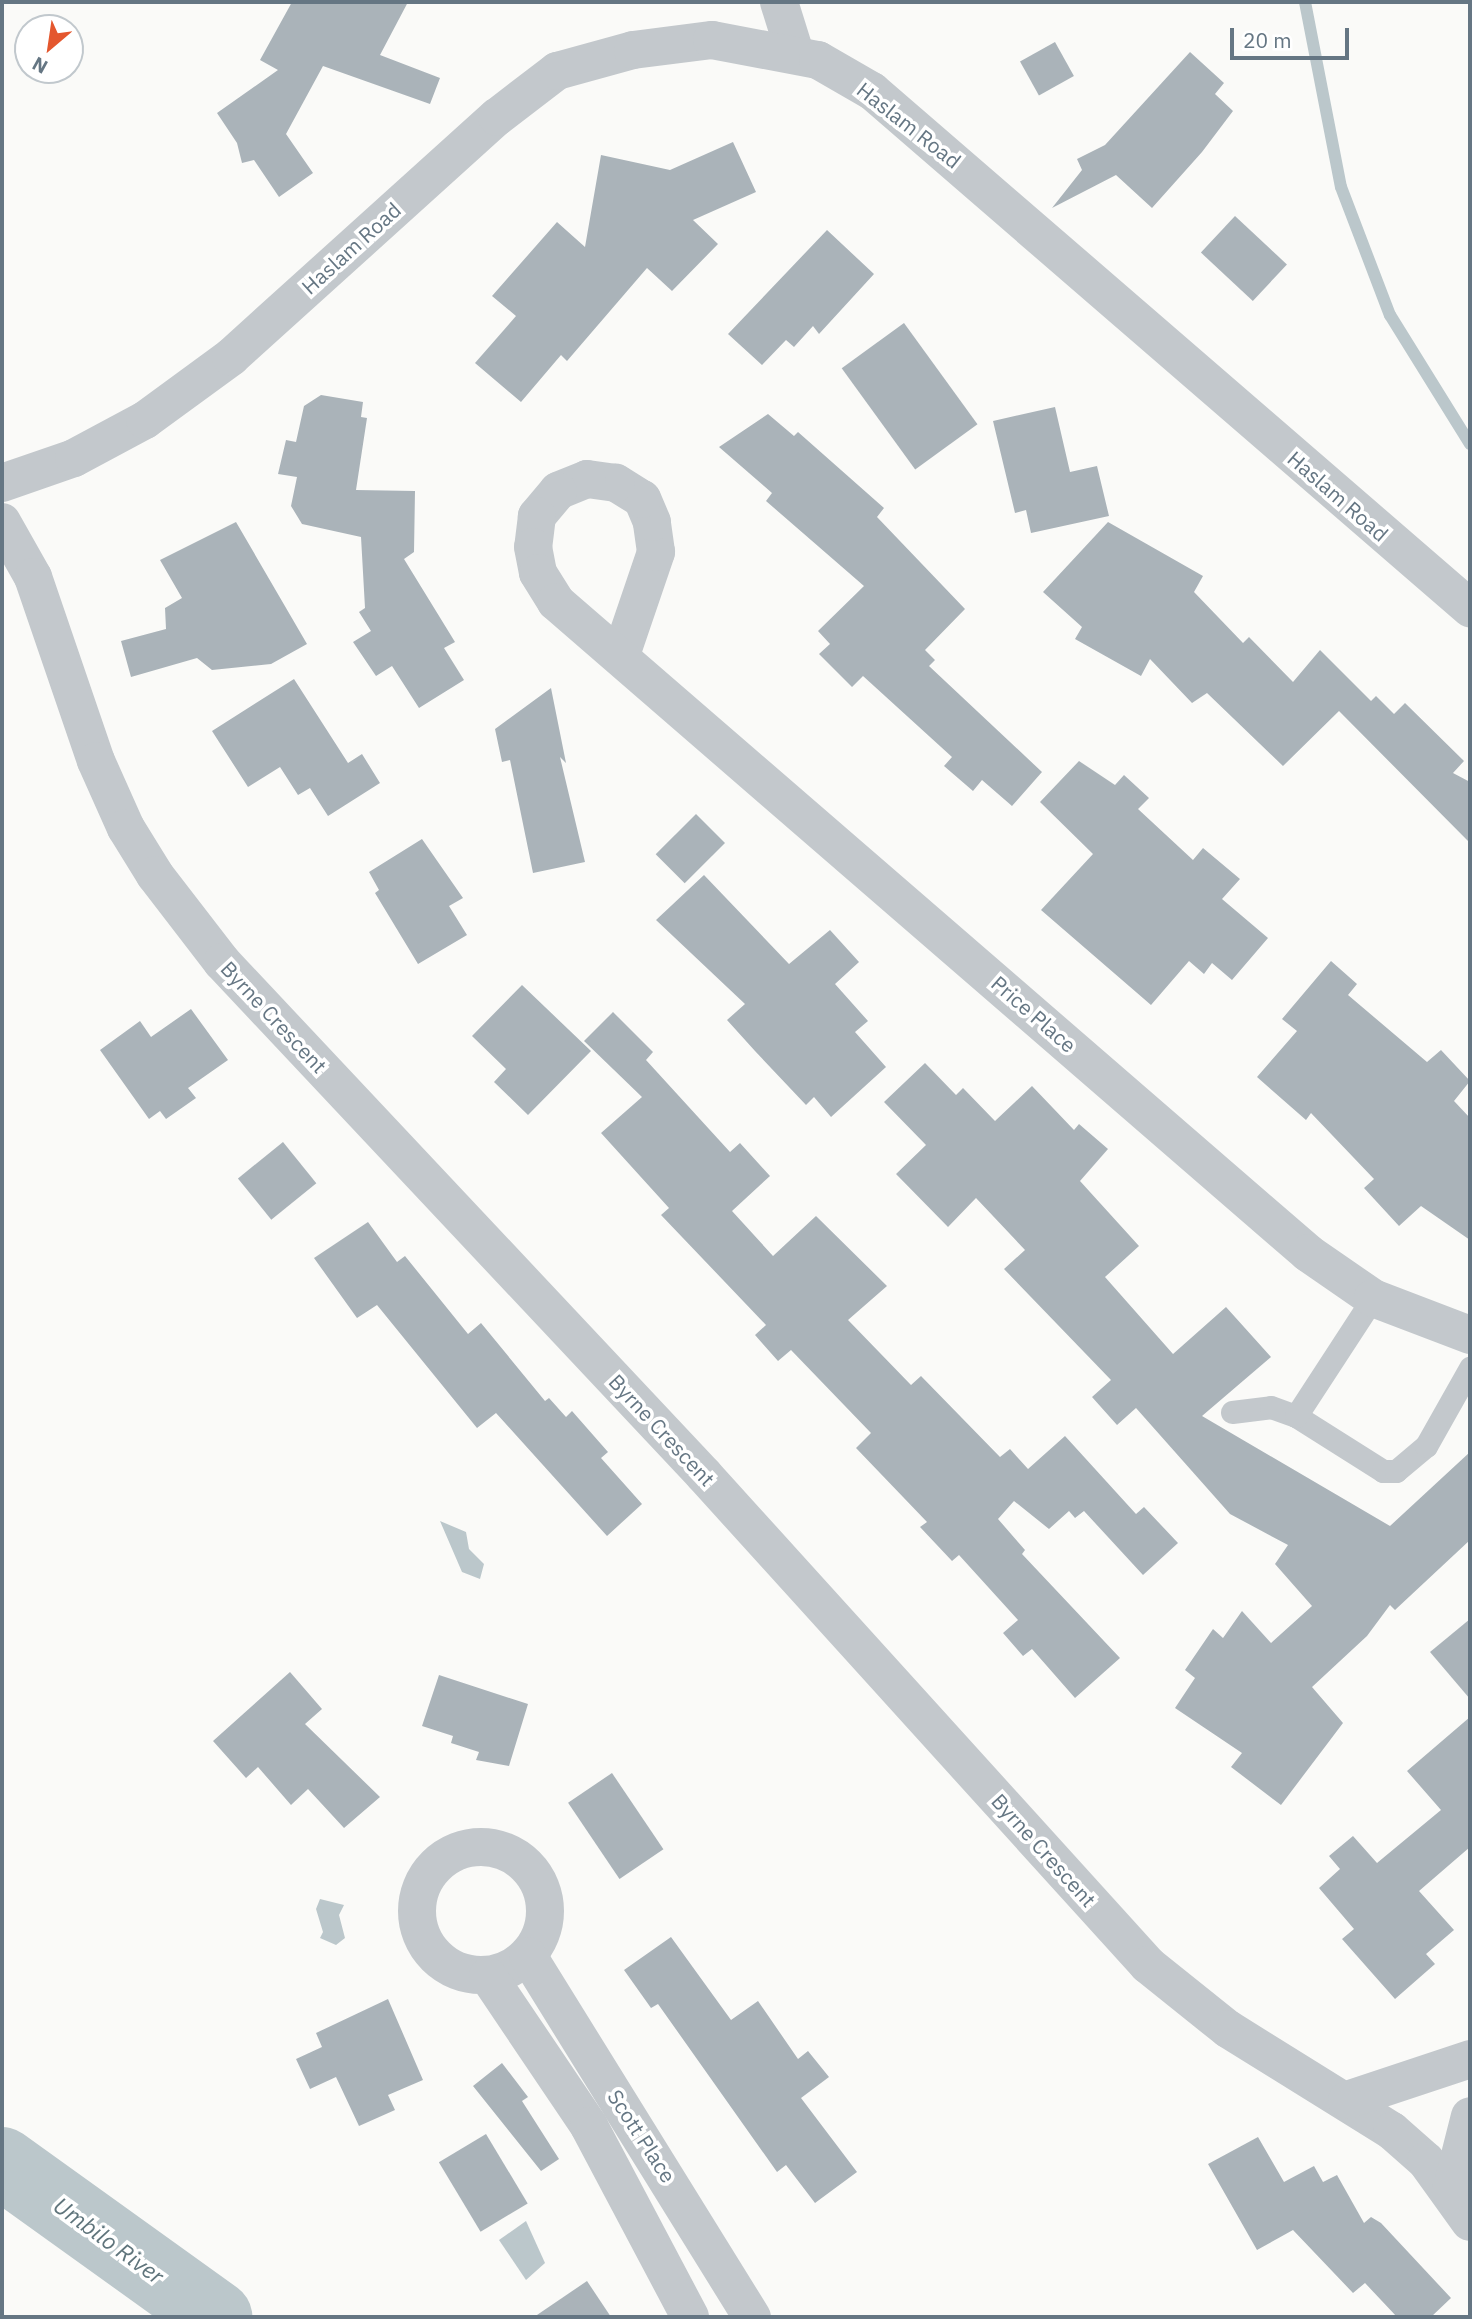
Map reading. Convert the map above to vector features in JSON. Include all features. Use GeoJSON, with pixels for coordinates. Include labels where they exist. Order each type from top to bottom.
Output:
{"type":"FeatureCollection","features":[{"type":"Feature","properties":{"kind":"street"},"geometry":{"type":"LineString","coordinates":[[779,2],[795,53]]}},
{"type":"Feature","properties":{"kind":"street","name":"Haslam Road"},"geometry":{"type":"LineString","coordinates":[[2,482],[74,458],[145,420],[221,365],[496,117],[557,71],[633,50],[712,40],[795,53],[818,60],[872,91],[1470,608]]}},
{"type":"Feature","properties":{"kind":"street","name":"Byrne Crescent"},"geometry":{"type":"LineString","coordinates":[[2,522],[33,577],[96,761],[126,828],[155,875],[222,962],[704,1475],[1148,1965],[1228,2029],[1348,2100],[1392,2131],[1461,2206]]}},
{"type":"Feature","properties":{"kind":"street","name":"Price Place"},"geometry":{"type":"LineString","coordinates":[[621,655],[1308,1253],[1373,1298],[1470,1335]]}},
{"type":"Feature","properties":{"kind":"street"},"geometry":{"type":"LineString","coordinates":[[482,1846],[511,1853],[534,1873],[546,1901],[544,1931],[528,1956],[488,1976],[458,1972],[442,1961],[418,1929],[417,1898],[429,1871],[453,1852],[482,1846]]}},
{"type":"Feature","properties":{"kind":"street","name":"Scott Place"},"geometry":{"type":"LineString","coordinates":[[528,1956],[752,2317]]}},
{"type":"Feature","properties":{"kind":"street","name":"Scott Place"},"geometry":{"type":"LineString","coordinates":[[488,1976],[589,2126],[690,2317]]}},
{"type":"Feature","properties":{"kind":"street"},"geometry":{"type":"LineString","coordinates":[[1348,2100],[1470,2059]]}},
{"type":"Feature","properties":{"kind":"street"},"geometry":{"type":"LineString","coordinates":[[589,2126],[625,2110]]}},
{"type":"Feature","properties":{"kind":"street"},"geometry":{"type":"LineString","coordinates":[[1461,2206],[1470,2116]]}},
{"type":"Feature","properties":{"kind":"lane"},"geometry":{"type":"LineString","coordinates":[[1296,1416],[1373,1298]]}},
{"type":"Feature","properties":{"kind":"lane"},"geometry":{"type":"LineString","coordinates":[[1232,1412],[1270,1407],[1296,1416],[1383,1471],[1396,1471],[1426,1446],[1470,1368]]}},
{"type":"Feature","properties":{"kind":"shaded area"},"geometry":{"type":"Polygon","coordinates":[[[440,1521],[466,1532],[469,1549],[484,1564],[480,1579],[462,1572],[440,1521]]]}},
{"type":"Feature","properties":{"kind":"shaded area"},"geometry":{"type":"Polygon","coordinates":[[[320,1899],[344,1905],[339,1915],[345,1938],[336,1945],[320,1938],[323,1932],[316,1909],[320,1899]]]}},
{"type":"Feature","properties":{"kind":"shaded area"},"geometry":{"type":"Polygon","coordinates":[[[526,2221],[545,2263],[526,2280],[499,2240],[526,2221]]]}},
{"type":"Feature","properties":{"kind":"building"},"geometry":{"type":"Polygon","coordinates":[[[292,2],[408,2],[380,55],[440,78],[430,104],[323,66],[286,134],[313,173],[279,197],[254,160],[242,163],[237,143],[217,113],[278,70],[260,60],[292,2]]]}},
{"type":"Feature","properties":{"kind":"building"},"geometry":{"type":"Polygon","coordinates":[[[1055,42],[1074,76],[1039,96],[1020,61],[1055,42]]]}},
{"type":"Feature","properties":{"kind":"building"},"geometry":{"type":"Polygon","coordinates":[[[1190,52],[1224,83],[1215,94],[1233,111],[1202,152],[1152,208],[1116,175],[1052,208],[1082,170],[1077,159],[1105,145],[1190,52]]]}},
{"type":"Feature","properties":{"kind":"building"},"geometry":{"type":"Polygon","coordinates":[[[733,142],[756,192],[693,220],[718,244],[672,291],[647,268],[567,361],[561,355],[521,402],[475,363],[516,316],[492,296],[557,222],[585,247],[601,155],[670,170],[733,142]]]}},
{"type":"Feature","properties":{"kind":"building"},"geometry":{"type":"Polygon","coordinates":[[[1235,216],[1287,264],[1253,301],[1201,253],[1235,216]]]}},
{"type":"Feature","properties":{"kind":"building"},"geometry":{"type":"Polygon","coordinates":[[[827,230],[874,274],[819,334],[813,326],[794,347],[786,340],[762,365],[728,334],[827,230]]]}},
{"type":"Feature","properties":{"kind":"building"},"geometry":{"type":"Polygon","coordinates":[[[904,323],[977,424],[915,469],[842,368],[904,323]]]}},
{"type":"Feature","properties":{"kind":"building"},"geometry":{"type":"Polygon","coordinates":[[[321,395],[363,402],[361,417],[367,418],[356,490],[415,491],[414,552],[404,559],[455,642],[444,648],[464,680],[419,708],[392,666],[376,676],[353,642],[371,631],[359,612],[365,608],[361,537],[302,524],[291,506],[297,477],[278,474],[286,440],[296,442],[304,406],[321,395]]]}},
{"type":"Feature","properties":{"kind":"building"},"geometry":{"type":"Polygon","coordinates":[[[1055,407],[1070,472],[1097,466],[1109,516],[1031,533],[1026,510],[1015,513],[993,421],[1055,407]]]}},
{"type":"Feature","properties":{"kind":"building"},"geometry":{"type":"Polygon","coordinates":[[[768,414],[794,436],[798,432],[884,508],[877,517],[965,609],[925,650],[935,660],[929,666],[1042,772],[1012,806],[982,780],[973,791],[944,766],[952,757],[863,676],[852,687],[819,654],[830,644],[818,631],[864,586],[766,501],[772,493],[719,447],[768,414]]]}},
{"type":"Feature","properties":{"kind":"building"},"geometry":{"type":"Polygon","coordinates":[[[236,522],[307,644],[271,664],[212,670],[197,658],[131,677],[121,641],[166,629],[165,608],[182,598],[160,560],[236,522]]]}},
{"type":"Feature","properties":{"kind":"building"},"geometry":{"type":"Polygon","coordinates":[[[1108,522],[1203,576],[1194,592],[1243,643],[1249,637],[1293,682],[1320,650],[1371,701],[1376,696],[1394,714],[1405,703],[1464,761],[1453,773],[1470,782],[1470,843],[1339,711],[1283,766],[1207,693],[1192,703],[1150,659],[1141,676],[1075,639],[1082,627],[1043,592],[1108,522]]]}},
{"type":"Feature","properties":{"kind":"building"},"geometry":{"type":"Polygon","coordinates":[[[294,679],[348,763],[362,754],[380,783],[328,816],[310,788],[298,795],[280,767],[248,787],[212,731],[294,679]]]}},
{"type":"Feature","properties":{"kind":"building"},"geometry":{"type":"Polygon","coordinates":[[[551,688],[566,763],[560,757],[585,862],[533,873],[510,760],[502,762],[495,729],[551,688]]]}},
{"type":"Feature","properties":{"kind":"building"},"geometry":{"type":"Polygon","coordinates":[[[1079,761],[1115,785],[1124,775],[1149,798],[1138,809],[1193,860],[1203,848],[1240,879],[1222,899],[1268,938],[1232,980],[1212,963],[1204,974],[1189,961],[1151,1005],[1041,910],[1093,854],[1040,802],[1079,761]]]}},
{"type":"Feature","properties":{"kind":"building"},"geometry":{"type":"Polygon","coordinates":[[[696,814],[725,843],[685,883],[656,854],[696,814]]]}},
{"type":"Feature","properties":{"kind":"building"},"geometry":{"type":"Polygon","coordinates":[[[422,839],[463,898],[449,906],[467,935],[418,964],[375,893],[379,890],[369,872],[422,839]]]}},
{"type":"Feature","properties":{"kind":"building"},"geometry":{"type":"Polygon","coordinates":[[[704,875],[789,964],[830,930],[859,962],[835,984],[868,1021],[855,1032],[886,1067],[831,1117],[814,1097],[806,1105],[727,1020],[745,1004],[656,920],[704,875]]]}},
{"type":"Feature","properties":{"kind":"building"},"geometry":{"type":"Polygon","coordinates":[[[1331,961],[1357,984],[1348,995],[1427,1062],[1441,1050],[1470,1081],[1454,1101],[1470,1118],[1470,1240],[1421,1206],[1399,1226],[1364,1188],[1374,1179],[1311,1113],[1306,1120],[1257,1077],[1297,1031],[1282,1019],[1331,961]]]}},
{"type":"Feature","properties":{"kind":"building"},"geometry":{"type":"Polygon","coordinates":[[[522,985],[591,1051],[528,1115],[494,1082],[506,1069],[472,1036],[522,985]]]}},
{"type":"Feature","properties":{"kind":"building"},"geometry":{"type":"Polygon","coordinates":[[[191,1009],[228,1060],[188,1088],[196,1098],[166,1119],[160,1111],[149,1119],[100,1050],[140,1021],[151,1037],[191,1009]]]}},
{"type":"Feature","properties":{"kind":"building"},"geometry":{"type":"Polygon","coordinates":[[[613,1012],[653,1052],[646,1060],[730,1152],[740,1143],[770,1176],[732,1211],[773,1256],[816,1216],[887,1286],[848,1320],[911,1385],[921,1376],[1000,1457],[1010,1449],[1028,1469],[1065,1436],[1136,1514],[1144,1507],[1178,1543],[1143,1575],[1084,1511],[1075,1518],[1069,1511],[1049,1529],[1014,1501],[998,1519],[1025,1550],[1022,1554],[1120,1658],[1075,1698],[1032,1649],[1023,1656],[1003,1633],[1018,1620],[959,1555],[952,1561],[920,1527],[927,1522],[856,1448],[871,1433],[791,1350],[778,1361],[755,1335],[766,1325],[661,1215],[669,1208],[601,1133],[642,1097],[584,1041],[613,1012]]]}},
{"type":"Feature","properties":{"kind":"building"},"geometry":{"type":"Polygon","coordinates":[[[925,1063],[956,1095],[963,1088],[995,1121],[1032,1086],[1074,1130],[1079,1124],[1108,1149],[1080,1181],[1139,1246],[1105,1277],[1173,1354],[1226,1307],[1271,1357],[1202,1416],[1390,1526],[1470,1452],[1470,1540],[1395,1610],[1390,1605],[1367,1636],[1312,1687],[1343,1723],[1281,1805],[1231,1767],[1242,1753],[1175,1708],[1195,1678],[1185,1670],[1213,1629],[1223,1638],[1242,1611],[1271,1643],[1312,1606],[1275,1564],[1288,1545],[1230,1514],[1136,1408],[1117,1425],[1092,1397],[1111,1380],[1004,1269],[1025,1250],[976,1198],[948,1227],[896,1174],[926,1145],[884,1102],[925,1063]]]}},
{"type":"Feature","properties":{"kind":"building"},"geometry":{"type":"Polygon","coordinates":[[[283,1142],[316,1183],[271,1220],[238,1179],[283,1142]]]}},
{"type":"Feature","properties":{"kind":"building"},"geometry":{"type":"Polygon","coordinates":[[[368,1222],[397,1262],[405,1256],[468,1334],[481,1323],[545,1401],[549,1398],[566,1417],[572,1411],[608,1452],[601,1458],[642,1504],[607,1536],[496,1413],[477,1428],[377,1305],[357,1318],[314,1258],[368,1222]]]}},
{"type":"Feature","properties":{"kind":"building"},"geometry":{"type":"Polygon","coordinates":[[[1470,1619],[1470,1699],[1430,1652],[1470,1619]]]}},
{"type":"Feature","properties":{"kind":"building"},"geometry":{"type":"Polygon","coordinates":[[[290,1672],[322,1709],[305,1724],[380,1797],[344,1828],[308,1789],[291,1805],[258,1767],[246,1778],[213,1741],[290,1672]]]}},
{"type":"Feature","properties":{"kind":"building"},"geometry":{"type":"Polygon","coordinates":[[[439,1675],[528,1704],[509,1766],[476,1760],[479,1752],[451,1743],[453,1736],[422,1726],[439,1675]]]}},
{"type":"Feature","properties":{"kind":"building"},"geometry":{"type":"Polygon","coordinates":[[[1470,1717],[1470,1847],[1419,1891],[1454,1930],[1426,1954],[1435,1964],[1395,1999],[1342,1939],[1354,1929],[1319,1888],[1340,1869],[1329,1856],[1353,1836],[1377,1863],[1441,1810],[1407,1771],[1470,1717]]]}},
{"type":"Feature","properties":{"kind":"building"},"geometry":{"type":"Polygon","coordinates":[[[612,1773],[663,1849],[620,1879],[568,1803],[612,1773]]]}},
{"type":"Feature","properties":{"kind":"building"},"geometry":{"type":"Polygon","coordinates":[[[671,1937],[731,2020],[758,2001],[798,2059],[808,2051],[829,2077],[801,2098],[857,2172],[815,2203],[786,2165],[777,2172],[658,2004],[651,2008],[624,1970],[671,1937]]]}},
{"type":"Feature","properties":{"kind":"building"},"geometry":{"type":"Polygon","coordinates":[[[388,1999],[423,2080],[388,2095],[395,2110],[359,2126],[336,2077],[310,2089],[296,2059],[322,2047],[316,2033],[388,1999]]]}},
{"type":"Feature","properties":{"kind":"building"},"geometry":{"type":"Polygon","coordinates":[[[502,2063],[528,2097],[522,2101],[559,2159],[541,2171],[473,2086],[502,2063]]]}},
{"type":"Feature","properties":{"kind":"building"},"geometry":{"type":"Polygon","coordinates":[[[486,2134],[528,2203],[481,2232],[439,2162],[486,2134]]]}},
{"type":"Feature","properties":{"kind":"building"},"geometry":{"type":"Polygon","coordinates":[[[1258,2137],[1284,2182],[1314,2166],[1323,2182],[1337,2175],[1364,2223],[1371,2217],[1381,2223],[1451,2298],[1431,2317],[1397,2317],[1365,2283],[1353,2293],[1293,2230],[1257,2250],[1208,2164],[1258,2137]]]}},
{"type":"Feature","properties":{"kind":"building"},"geometry":{"type":"Polygon","coordinates":[[[587,2281],[611,2317],[534,2317],[587,2281]]]}},
{"type":"Feature","properties":{"kind":"waterway"},"geometry":{"type":"LineString","coordinates":[[1305,2],[1341,187],[1390,315],[1470,444]]}},
{"type":"Feature","properties":{"kind":"waterway","name":"Umbilo River"},"geometry":{"type":"LineString","coordinates":[[2,2163],[216,2317]]}}]}
